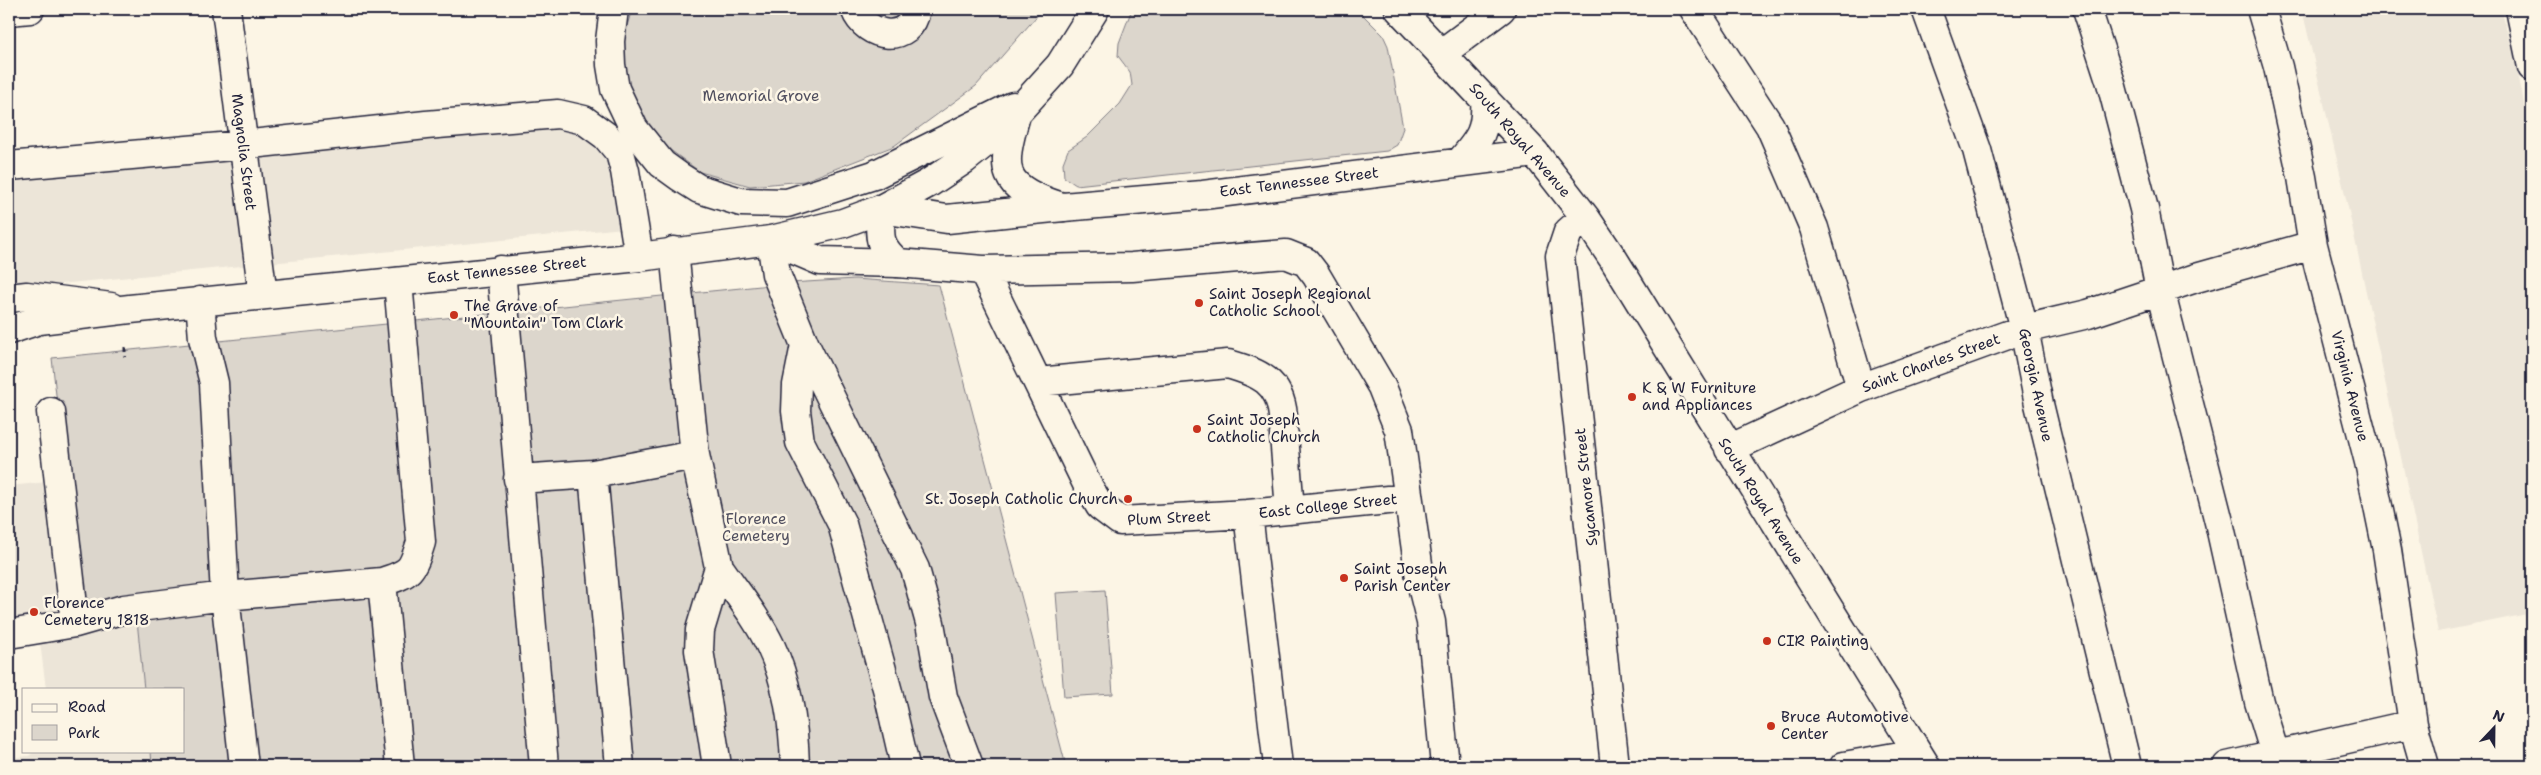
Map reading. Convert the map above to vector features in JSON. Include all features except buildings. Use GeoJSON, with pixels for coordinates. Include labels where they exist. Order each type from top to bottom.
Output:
{"type":"FeatureCollection","features":[{"type":"Feature","properties":{"kind":"main road"},"geometry":{"type":"LineString","coordinates":[[9,11],[30,9]]}},
{"type":"Feature","properties":{"kind":"main road","name":"Magnolia Street"},"geometry":{"type":"LineString","coordinates":[[226,9],[263,295]]}},
{"type":"Feature","properties":{"kind":"main road"},"geometry":{"type":"LineString","coordinates":[[855,9],[858,16],[869,29],[887,35],[903,30],[915,16],[916,9]]}},
{"type":"Feature","properties":{"kind":"main road"},"geometry":{"type":"LineString","coordinates":[[1063,207],[1031,197],[1009,177],[1006,160],[1008,144],[1024,106],[1060,64],[1095,9]]}},
{"type":"Feature","properties":{"kind":"main road","name":"South Royal Avenue"},"geometry":{"type":"LineString","coordinates":[[1399,9],[1535,153],[1585,217],[1614,260],[1921,759]]}},
{"type":"Feature","properties":{"kind":"main road"},"geometry":{"type":"LineString","coordinates":[[1442,53],[1501,9]]}},
{"type":"Feature","properties":{"kind":"main road"},"geometry":{"type":"LineString","coordinates":[[1694,9],[1770,126],[1814,228],[1861,388]]}},
{"type":"Feature","properties":{"kind":"main road","name":"Georgia Avenue"},"geometry":{"type":"LineString","coordinates":[[1926,9],[1977,150],[2024,330],[2039,404],[2127,766]]}},
{"type":"Feature","properties":{"kind":"main road"},"geometry":{"type":"LineString","coordinates":[[2087,9],[2111,83],[2144,210],[2160,290],[2220,522],[2259,702],[2275,754]]}},
{"type":"Feature","properties":{"kind":"main road","name":"Virginia Avenue"},"geometry":{"type":"LineString","coordinates":[[2261,9],[2284,95],[2302,177],[2313,245],[2369,462],[2387,550],[2414,724],[2425,766]]}},
{"type":"Feature","properties":{"kind":"main road"},"geometry":{"type":"LineString","coordinates":[[2520,9],[2532,67]]}},
{"type":"Feature","properties":{"kind":"main road"},"geometry":{"type":"LineString","coordinates":[[611,12],[611,65],[615,89],[634,129],[657,158],[680,177],[699,189],[741,202],[786,203],[874,175],[1024,106]]}},
{"type":"Feature","properties":{"kind":"main road"},"geometry":{"type":"LineString","coordinates":[[1460,162],[1482,135],[1486,120],[1485,99]]}},
{"type":"Feature","properties":{"kind":"main road","name":"East Tennessee Street"},"geometry":{"type":"LineString","coordinates":[[9,330],[39,320],[130,309],[639,257],[771,240],[843,223],[881,208],[929,183],[965,159],[1024,106]]}},
{"type":"Feature","properties":{"kind":"main road"},"geometry":{"type":"LineString","coordinates":[[9,166],[243,145],[530,115],[558,114],[584,120],[606,136],[620,153],[639,257]]}},
{"type":"Feature","properties":{"kind":"main road","name":"East Tennessee Street"},"geometry":{"type":"LineString","coordinates":[[881,208],[947,219],[1204,195],[1535,153]]}},
{"type":"Feature","properties":{"kind":"main road"},"geometry":{"type":"LineString","coordinates":[[881,208],[880,240],[884,251],[898,263]]}},
{"type":"Feature","properties":{"kind":"main road","name":"Sycamore Street"},"geometry":{"type":"LineString","coordinates":[[1585,217],[1568,232],[1560,256],[1615,766]]}},
{"type":"Feature","properties":{"kind":"main road"},"geometry":{"type":"LineString","coordinates":[[771,240],[820,260],[898,263],[983,270],[1132,267],[1286,254],[1306,262],[1316,275],[1382,387],[1400,430],[1420,578],[1431,622],[1445,766]]}},
{"type":"Feature","properties":{"kind":"main road"},"geometry":{"type":"LineString","coordinates":[[771,240],[776,274],[805,345],[915,569],[930,623],[943,697],[969,766]]}},
{"type":"Feature","properties":{"kind":"main road","name":"Saint Charles Street"},"geometry":{"type":"LineString","coordinates":[[1729,449],[1861,388],[2024,330],[2088,314],[2160,290],[2313,245]]}},
{"type":"Feature","properties":{"kind":"main road"},"geometry":{"type":"LineString","coordinates":[[674,251],[694,456],[719,567],[771,646],[784,680],[790,713],[795,766]]}},
{"type":"Feature","properties":{"kind":"main road"},"geometry":{"type":"LineString","coordinates":[[500,270],[544,766]]}},
{"type":"Feature","properties":{"kind":"main road","name":"Plum Street"},"geometry":{"type":"LineString","coordinates":[[983,270],[1100,506],[1120,521],[1248,514]]}},
{"type":"Feature","properties":{"kind":"main road"},"geometry":{"type":"LineString","coordinates":[[9,634],[75,623],[124,609],[225,596],[382,582],[405,575],[415,562],[421,542],[398,282]]}},
{"type":"Feature","properties":{"kind":"main road","name":"East Tennessee Street"},"geometry":{"type":"LineString","coordinates":[[9,298],[26,296],[130,309]]}},
{"type":"Feature","properties":{"kind":"main road"},"geometry":{"type":"LineString","coordinates":[[200,301],[203,338],[214,383],[225,596],[244,766]]}},
{"type":"Feature","properties":{"kind":"main road"},"geometry":{"type":"LineString","coordinates":[[805,345],[797,385],[796,411],[800,442],[842,524],[888,692],[905,766]]}},
{"type":"Feature","properties":{"kind":"main road"},"geometry":{"type":"LineString","coordinates":[[1038,382],[1228,364],[1247,369],[1262,377],[1275,388],[1282,402],[1290,510]]}},
{"type":"Feature","properties":{"kind":"main road"},"geometry":{"type":"LineString","coordinates":[[51,412],[75,623]]}},
{"type":"Feature","properties":{"kind":"main road"},"geometry":{"type":"LineString","coordinates":[[518,479],[593,474],[694,456]]}},
{"type":"Feature","properties":{"kind":"main road"},"geometry":{"type":"LineString","coordinates":[[593,474],[620,766]]}},
{"type":"Feature","properties":{"kind":"main road","name":"East College Street"},"geometry":{"type":"LineString","coordinates":[[1248,514],[1408,498]]}},
{"type":"Feature","properties":{"kind":"main road"},"geometry":{"type":"LineString","coordinates":[[1248,514],[1278,766]]}},
{"type":"Feature","properties":{"kind":"main road"},"geometry":{"type":"LineString","coordinates":[[717,766],[699,650],[700,630],[719,567]]}},
{"type":"Feature","properties":{"kind":"main road"},"geometry":{"type":"LineString","coordinates":[[382,582],[400,766]]}},
{"type":"Feature","properties":{"kind":"main road"},"geometry":{"type":"LineString","coordinates":[[2227,766],[2414,724]]}},
{"type":"Feature","properties":{"kind":"main road"},"geometry":{"type":"LineString","coordinates":[[1844,766],[1921,759]]}},
{"type":"Feature","properties":{"kind":"path"},"geometry":{"type":"LineString","coordinates":[[125,348],[125,357]]}},
{"type":"Feature","properties":{"kind":"shaded area"},"geometry":{"type":"Polygon","coordinates":[[[2302,9],[2501,9],[2516,63],[2532,144],[2532,613],[2438,632],[2350,216],[2302,9]]]}},
{"type":"Feature","properties":{"kind":"shaded area"},"geometry":{"type":"Polygon","coordinates":[[[515,124],[584,126],[615,155],[624,228],[9,289],[9,173],[515,124]]]}},
{"type":"Feature","properties":{"kind":"shaded area"},"geometry":{"type":"Polygon","coordinates":[[[66,480],[135,601],[144,688],[46,688],[37,619],[9,621],[9,486],[66,480]]]}},
{"type":"Feature","properties":{"kind":"shaded area"},"geometry":{"type":"Polygon","coordinates":[[[33,752],[151,752],[152,766],[9,766],[9,758],[29,756],[33,752]]]}},
{"type":"Feature","properties":{"kind":"green space","name":"Memorial Grove"},"geometry":{"type":"Polygon","coordinates":[[[632,9],[1043,9],[976,86],[894,146],[804,181],[750,186],[700,172],[654,138],[628,88],[622,43],[632,9]]]}},
{"type":"Feature","properties":{"kind":"green space"},"geometry":{"type":"Polygon","coordinates":[[[1132,9],[1357,9],[1383,35],[1388,46],[1403,128],[1397,145],[1387,151],[1076,185],[1064,177],[1063,163],[1068,150],[1087,137],[1120,104],[1132,85],[1130,72],[1118,56],[1119,43],[1132,9]]]}},
{"type":"Feature","properties":{"kind":"green space","name":"Florence Cemetery"},"geometry":{"type":"Polygon","coordinates":[[[855,279],[939,285],[1066,766],[152,766],[151,752],[185,752],[185,688],[144,688],[135,601],[79,607],[52,358],[790,283],[855,279]]]}},
{"type":"Feature","properties":{"kind":"green space"},"geometry":{"type":"Polygon","coordinates":[[[1105,590],[1113,694],[1064,697],[1056,593],[1105,590]]]}},
{"type":"Feature","properties":{"kind":"place","name":"Saint Joseph Regional Catholic School"},"geometry":{"type":"Point","coordinates":[1199,303]}},
{"type":"Feature","properties":{"kind":"place","name":"The Grave of \"Mountain\" Tom Clark"},"geometry":{"type":"Point","coordinates":[454,315]}},
{"type":"Feature","properties":{"kind":"place","name":"K & W Furniture and Appliances"},"geometry":{"type":"Point","coordinates":[1632,397]}},
{"type":"Feature","properties":{"kind":"place","name":"Saint Joseph Catholic Church"},"geometry":{"type":"Point","coordinates":[1197,429]}},
{"type":"Feature","properties":{"kind":"place","name":"St. Joseph Catholic Church"},"geometry":{"type":"Point","coordinates":[1128,499]}},
{"type":"Feature","properties":{"kind":"place","name":"Saint Joseph Parish Center"},"geometry":{"type":"Point","coordinates":[1344,578]}},
{"type":"Feature","properties":{"kind":"place","name":"Florence Cemetery 1818"},"geometry":{"type":"Point","coordinates":[34,612]}},
{"type":"Feature","properties":{"kind":"place","name":"CIR Painting"},"geometry":{"type":"Point","coordinates":[1767,641]}},
{"type":"Feature","properties":{"kind":"place","name":"Bruce Automotive Center"},"geometry":{"type":"Point","coordinates":[1771,726]}}]}
